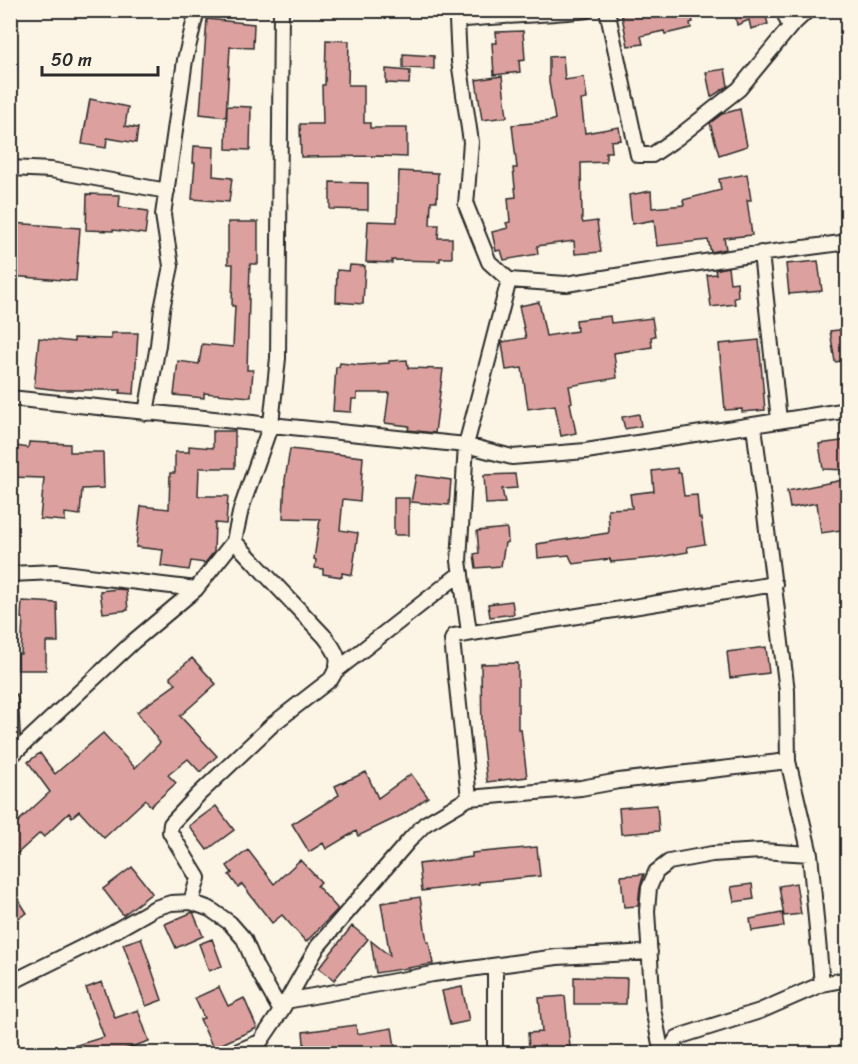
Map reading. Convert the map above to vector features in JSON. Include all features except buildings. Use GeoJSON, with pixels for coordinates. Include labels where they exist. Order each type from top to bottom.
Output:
{"type":"FeatureCollection","features":[{"type":"Feature","properties":{"kind":"street"},"geometry":{"type":"LineString","coordinates":[[146,413],[171,266],[163,215],[185,60],[197,10]]}},
{"type":"Feature","properties":{"kind":"street"},"geometry":{"type":"LineString","coordinates":[[12,755],[134,641],[196,590],[234,541],[241,509],[271,424],[278,358],[281,10]]}},
{"type":"Feature","properties":{"kind":"street"},"geometry":{"type":"LineString","coordinates":[[587,10],[455,15],[471,142],[466,205],[489,262],[508,280],[566,284],[761,253],[848,242]]}},
{"type":"Feature","properties":{"kind":"street"},"geometry":{"type":"LineString","coordinates":[[607,10],[638,155],[652,155],[739,89],[790,27],[808,10]]}},
{"type":"Feature","properties":{"kind":"street"},"geometry":{"type":"LineString","coordinates":[[783,10],[790,27]]}},
{"type":"Feature","properties":{"kind":"street"},"geometry":{"type":"LineString","coordinates":[[10,168],[51,170],[167,191]]}},
{"type":"Feature","properties":{"kind":"street"},"geometry":{"type":"LineString","coordinates":[[761,253],[779,420]]}},
{"type":"Feature","properties":{"kind":"street"},"geometry":{"type":"LineString","coordinates":[[469,632],[459,561],[466,446],[508,280]]}},
{"type":"Feature","properties":{"kind":"street"},"geometry":{"type":"LineString","coordinates":[[10,398],[466,446],[512,458],[586,451],[848,410]]}},
{"type":"Feature","properties":{"kind":"street"},"geometry":{"type":"LineString","coordinates":[[754,426],[788,691],[788,761],[810,854],[822,984]]}},
{"type":"Feature","properties":{"kind":"street"},"geometry":{"type":"LineString","coordinates":[[234,541],[325,637],[338,660],[337,670]]}},
{"type":"Feature","properties":{"kind":"street"},"geometry":{"type":"LineString","coordinates":[[10,574],[55,572],[196,590]]}},
{"type":"Feature","properties":{"kind":"street"},"geometry":{"type":"LineString","coordinates":[[190,902],[198,878],[173,837],[171,824],[198,795],[273,724],[331,679],[337,670],[461,573]]}},
{"type":"Feature","properties":{"kind":"street"},"geometry":{"type":"LineString","coordinates":[[469,798],[452,640],[456,634],[775,584]]}},
{"type":"Feature","properties":{"kind":"street"},"geometry":{"type":"LineString","coordinates":[[10,700],[12,755]]}},
{"type":"Feature","properties":{"kind":"street"},"geometry":{"type":"LineString","coordinates":[[231,1053],[263,1048],[283,1006],[318,946],[365,889],[425,824],[469,798],[581,788],[619,780],[788,761]]}},
{"type":"Feature","properties":{"kind":"street"},"geometry":{"type":"LineString","coordinates":[[662,1053],[653,1009],[648,911],[649,888],[656,872],[669,862],[712,854],[760,851],[810,854]]}},
{"type":"Feature","properties":{"kind":"street"},"geometry":{"type":"LineString","coordinates":[[10,983],[108,935],[155,908],[171,903],[190,902],[210,909],[230,923],[244,939],[256,967],[283,1006]]}},
{"type":"Feature","properties":{"kind":"street"},"geometry":{"type":"LineString","coordinates":[[283,1006],[433,974],[558,957],[650,952]]}},
{"type":"Feature","properties":{"kind":"street"},"geometry":{"type":"LineString","coordinates":[[495,966],[495,1053]]}},
{"type":"Feature","properties":{"kind":"street"},"geometry":{"type":"LineString","coordinates":[[667,1053],[677,1038],[684,1035],[760,1011],[822,984],[848,979]]}}]}
